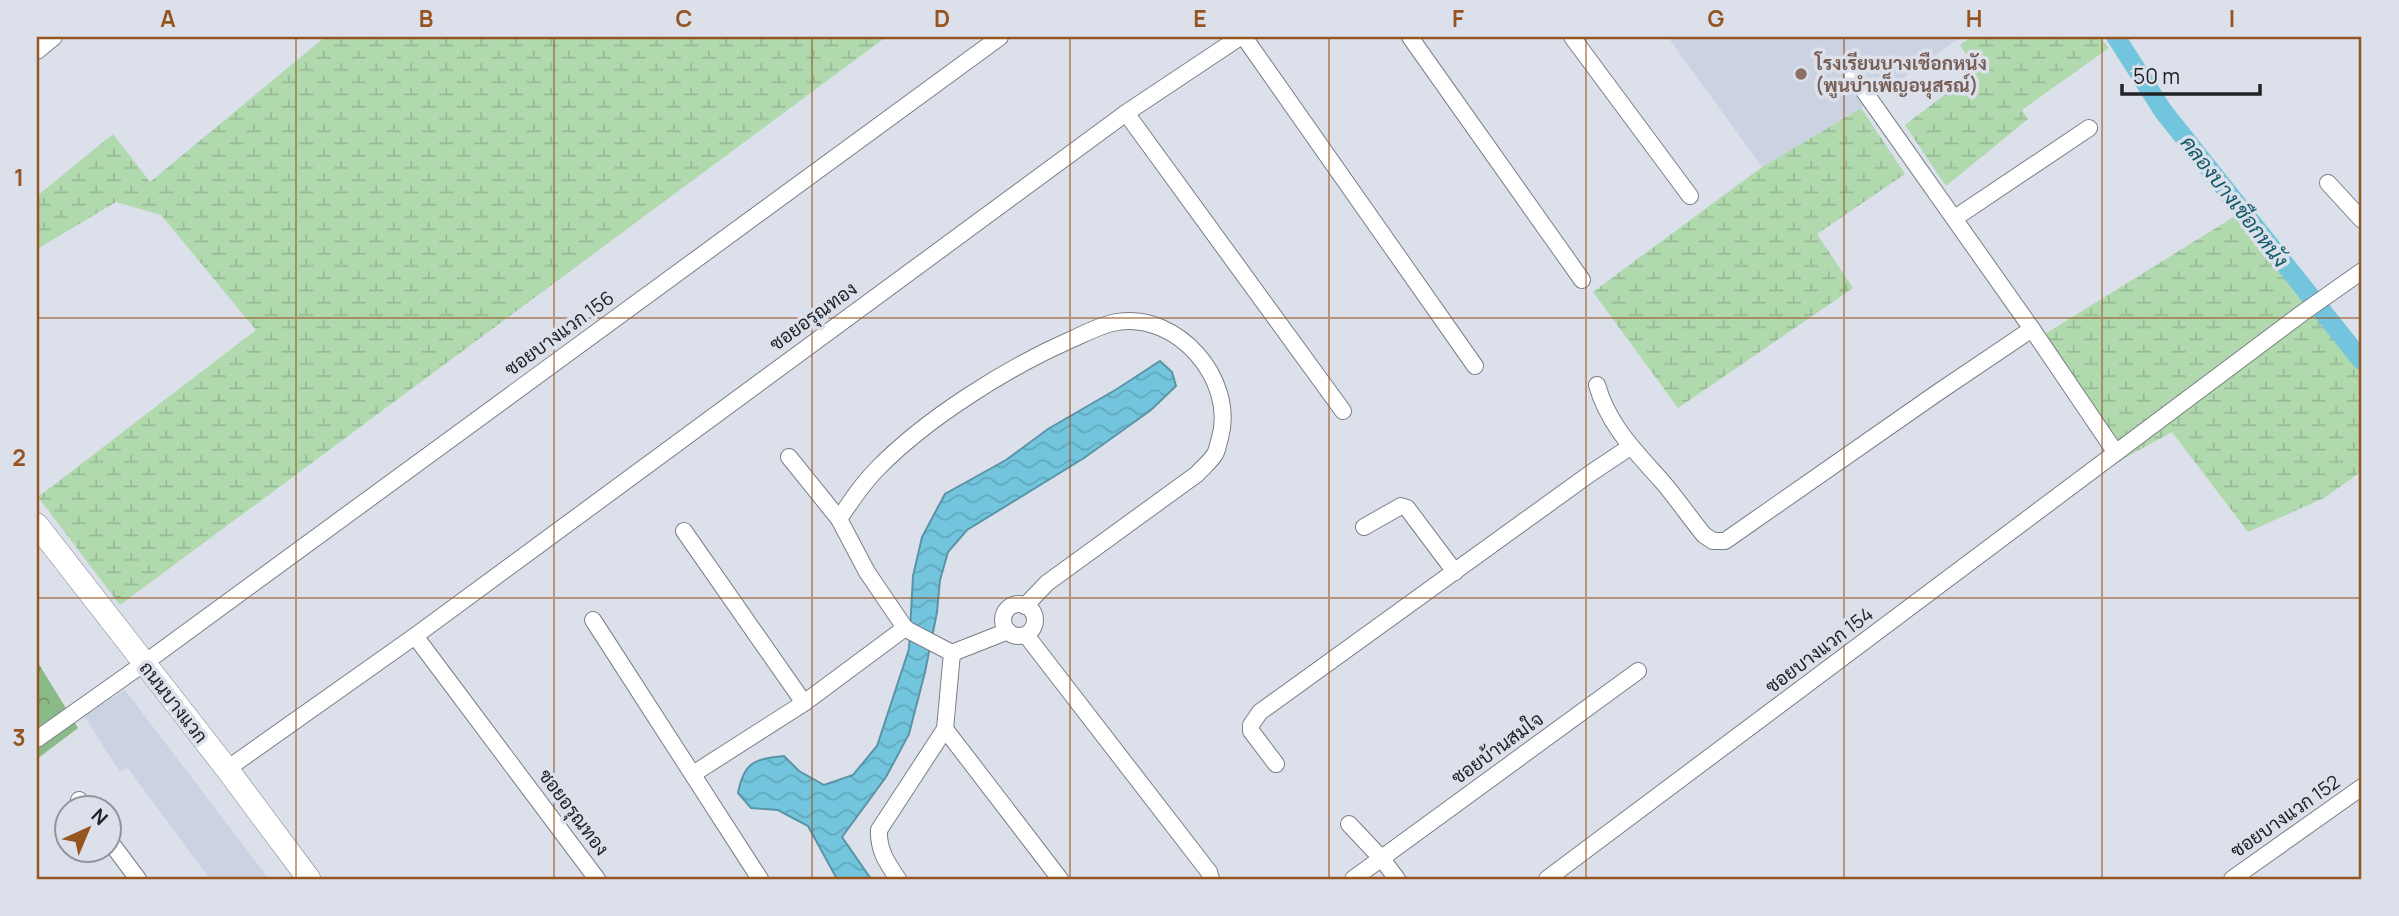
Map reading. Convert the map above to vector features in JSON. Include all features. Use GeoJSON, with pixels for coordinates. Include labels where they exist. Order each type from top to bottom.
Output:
{"type":"FeatureCollection","features":[{"type":"Feature","properties":{"kind":"main road","name":"ถนนบางแวก"},"geometry":{"type":"LineString","coordinates":[[37,525],[309,879]]}},
{"type":"Feature","properties":{"kind":"street"},"geometry":{"type":"LineString","coordinates":[[37,51],[54,37]]}},
{"type":"Feature","properties":{"kind":"street","name":"ซอยบางแวก 156"},"geometry":{"type":"LineString","coordinates":[[37,740],[1000,37]]}},
{"type":"Feature","properties":{"kind":"street"},"geometry":{"type":"LineString","coordinates":[[1242,37],[1475,366]]}},
{"type":"Feature","properties":{"kind":"street","name":"ซอยอรุณทอง"},"geometry":{"type":"LineString","coordinates":[[227,769],[415,636],[1126,113],[1242,37]]}},
{"type":"Feature","properties":{"kind":"street"},"geometry":{"type":"LineString","coordinates":[[1410,37],[1582,279]]}},
{"type":"Feature","properties":{"kind":"street"},"geometry":{"type":"LineString","coordinates":[[1572,37],[1690,197]]}},
{"type":"Feature","properties":{"kind":"street"},"geometry":{"type":"LineString","coordinates":[[1852,74],[1955,218],[2116,453]]}},
{"type":"Feature","properties":{"kind":"street"},"geometry":{"type":"LineString","coordinates":[[1126,113],[1343,411]]}},
{"type":"Feature","properties":{"kind":"street"},"geometry":{"type":"LineString","coordinates":[[1955,218],[2089,128]]}},
{"type":"Feature","properties":{"kind":"street"},"geometry":{"type":"LineString","coordinates":[[2328,183],[2362,220]]}},
{"type":"Feature","properties":{"kind":"street","name":"ซอยบางแวก 154"},"geometry":{"type":"LineString","coordinates":[[1547,879],[2346,280],[2362,271]]}},
{"type":"Feature","properties":{"kind":"street"},"geometry":{"type":"LineString","coordinates":[[839,519],[879,467],[911,439],[970,396],[1038,354],[1116,322],[1132,321],[1167,329],[1199,357],[1216,386],[1223,413],[1223,428],[1216,453],[1198,474],[1047,583],[1026,606]]}},
{"type":"Feature","properties":{"kind":"street"},"geometry":{"type":"LineString","coordinates":[[1597,385],[1602,402],[1630,447],[1661,480],[1704,535],[1713,541],[1725,541],[2032,329]]}},
{"type":"Feature","properties":{"kind":"street"},"geometry":{"type":"LineString","coordinates":[[1276,764],[1251,731],[1251,725],[1260,712],[1630,447]]}},
{"type":"Feature","properties":{"kind":"street"},"geometry":{"type":"LineString","coordinates":[[789,457],[839,519],[867,572],[907,629],[952,653]]}},
{"type":"Feature","properties":{"kind":"street"},"geometry":{"type":"LineString","coordinates":[[1364,527],[1401,506],[1407,508],[1455,572]]}},
{"type":"Feature","properties":{"kind":"street"},"geometry":{"type":"LineString","coordinates":[[684,531],[804,703]]}},
{"type":"Feature","properties":{"kind":"street"},"geometry":{"type":"LineString","coordinates":[[1016,605],[1026,606],[1033,612],[1033,628],[1026,635],[1016,636],[1008,631],[1003,622],[1005,612],[1016,605]]}},
{"type":"Feature","properties":{"kind":"street"},"geometry":{"type":"LineString","coordinates":[[593,620],[760,879]]}},
{"type":"Feature","properties":{"kind":"street"},"geometry":{"type":"LineString","coordinates":[[692,774],[804,703],[907,629]]}},
{"type":"Feature","properties":{"kind":"street"},"geometry":{"type":"LineString","coordinates":[[952,653],[1008,631]]}},
{"type":"Feature","properties":{"kind":"street"},"geometry":{"type":"LineString","coordinates":[[1026,635],[1209,872],[1211,879]]}},
{"type":"Feature","properties":{"kind":"street","name":"ซอยอรุณทอง"},"geometry":{"type":"LineString","coordinates":[[415,636],[597,879]]}},
{"type":"Feature","properties":{"kind":"street"},"geometry":{"type":"LineString","coordinates":[[898,879],[878,844],[878,830],[945,729],[952,653]]}},
{"type":"Feature","properties":{"kind":"street","name":"ซอยบ้านสมใจ"},"geometry":{"type":"LineString","coordinates":[[1353,879],[1638,671]]}},
{"type":"Feature","properties":{"kind":"street"},"geometry":{"type":"LineString","coordinates":[[945,729],[1060,879]]}},
{"type":"Feature","properties":{"kind":"street","name":"ซอยบางแวก 152"},"geometry":{"type":"LineString","coordinates":[[2232,879],[2362,787]]}},
{"type":"Feature","properties":{"kind":"street"},"geometry":{"type":"LineString","coordinates":[[1349,824],[1397,879]]}},
{"type":"Feature","properties":{"kind":"street"},"geometry":{"type":"LineString","coordinates":[[122,858],[138,879]]}},
{"type":"Feature","properties":{"kind":"shaded area","name":"โรงเรียนบางเชือกหนัง (พูนบำเพ็ญอนุสรณ์)"},"geometry":{"type":"Polygon","coordinates":[[[1674,37],[1961,37],[1861,108],[1762,167],[1670,40],[1674,37]]]}},
{"type":"Feature","properties":{"kind":"shaded area"},"geometry":{"type":"Polygon","coordinates":[[[125,690],[269,879],[210,879],[127,767],[120,772],[84,716],[125,690]]]}},
{"type":"Feature","properties":{"kind":"green space"},"geometry":{"type":"Polygon","coordinates":[[[325,37],[886,37],[120,605],[38,497],[256,330],[161,215],[116,202],[37,249],[37,196],[113,134],[150,182],[325,37]]]}},
{"type":"Feature","properties":{"kind":"green space"},"geometry":{"type":"Polygon","coordinates":[[[1971,37],[2099,37],[2109,48],[2022,110],[2028,119],[1946,186],[1905,125],[1977,70],[1960,45],[1971,37]]]}},
{"type":"Feature","properties":{"kind":"green space"},"geometry":{"type":"Polygon","coordinates":[[[1861,108],[1905,174],[1817,234],[1853,288],[1678,408],[1593,292],[1762,167],[1861,108]]]}},
{"type":"Feature","properties":{"kind":"green space"},"geometry":{"type":"Polygon","coordinates":[[[2240,213],[2362,351],[2362,471],[2324,498],[2248,532],[2172,432],[2121,460],[2045,334],[2240,213]]]}},
{"type":"Feature","properties":{"kind":"green space"},"geometry":{"type":"Polygon","coordinates":[[[37,661],[78,728],[37,759],[37,661]]]}},
{"type":"Feature","properties":{"kind":"water"},"geometry":{"type":"Polygon","coordinates":[[[1160,361],[1172,372],[1176,386],[1151,410],[1084,458],[967,530],[948,552],[940,580],[937,612],[925,672],[909,734],[886,777],[842,837],[871,879],[837,879],[808,826],[778,810],[751,808],[738,793],[747,768],[758,761],[784,756],[799,771],[824,785],[853,775],[877,746],[909,649],[913,576],[922,537],[945,494],[1006,460],[1048,429],[1160,361]]]}},
{"type":"Feature","properties":{"kind":"waterway","name":"คลองบางเชือกหนัง"},"geometry":{"type":"LineString","coordinates":[[2116,37],[2163,111],[2362,361]]}},
{"type":"Feature","properties":{"kind":"place","name":"โรงเรียนบางเชือกหนัง (พูนบำเพ็ญอนุสรณ์)"},"geometry":{"type":"Point","coordinates":[1801,74]}}]}
